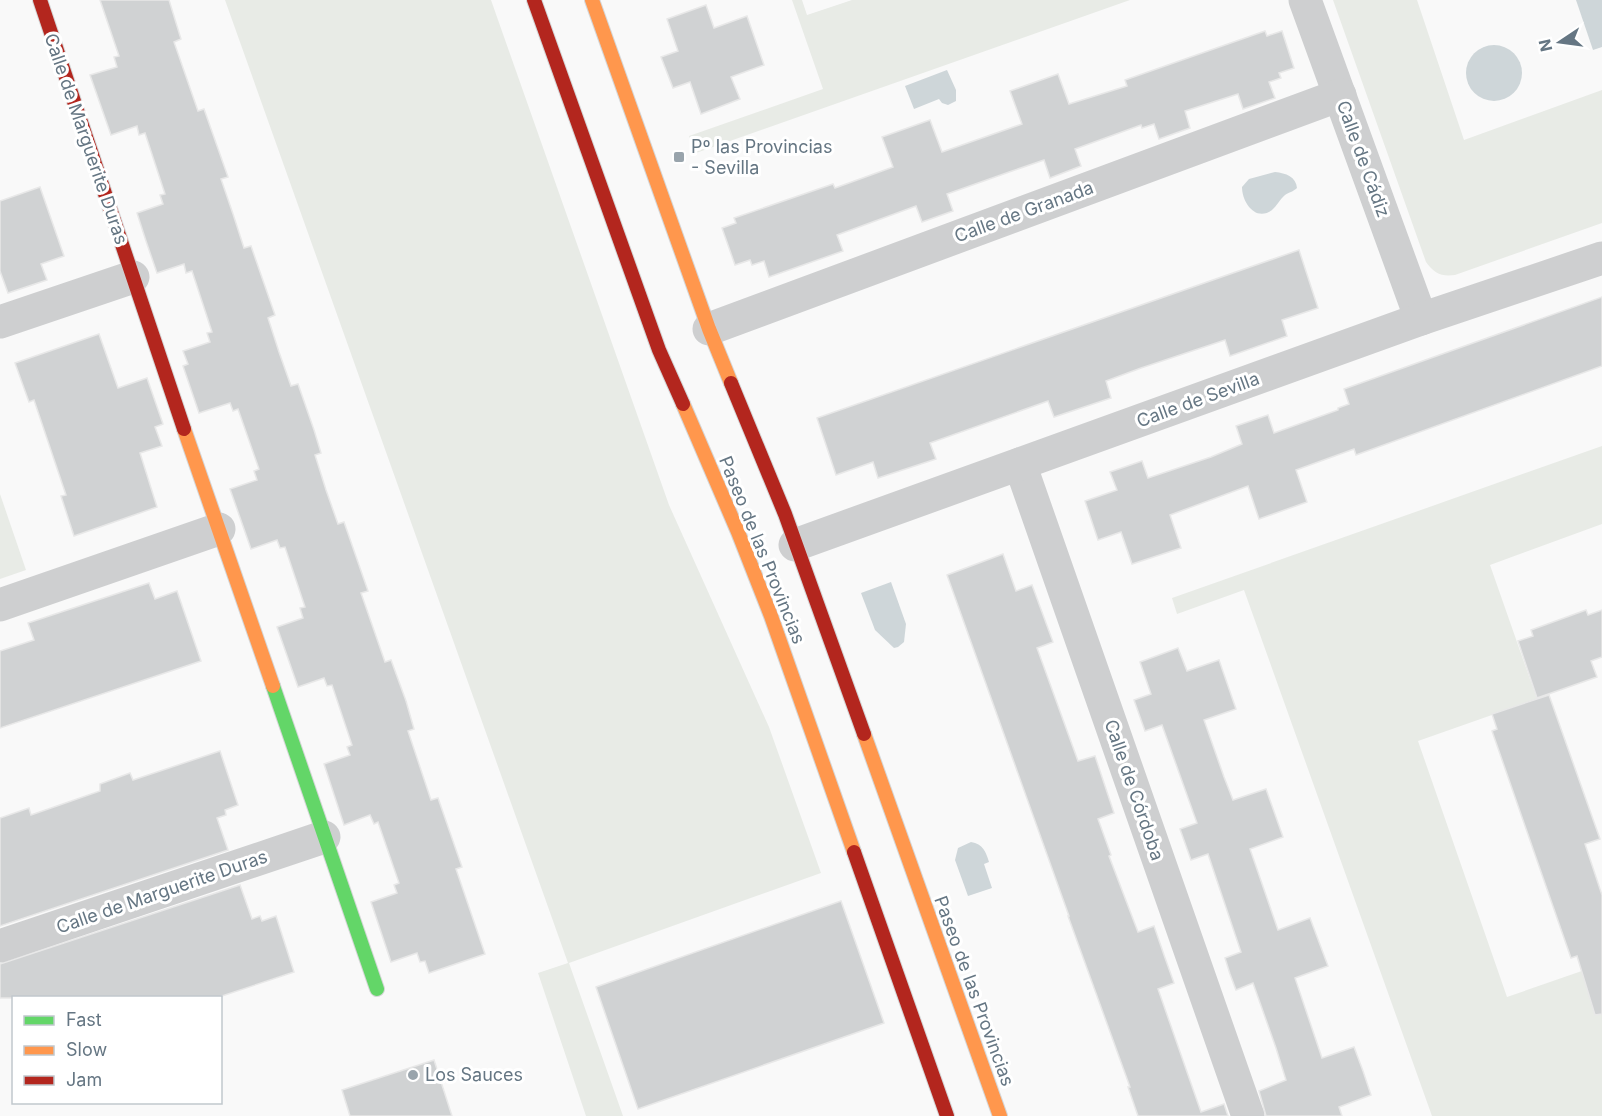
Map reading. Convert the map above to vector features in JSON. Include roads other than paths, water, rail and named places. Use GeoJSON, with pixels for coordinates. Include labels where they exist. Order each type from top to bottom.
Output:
{"type":"FeatureCollection","features":[{"type":"Feature","properties":{"kind":"street","name":"Calle de Marguerite Duras"},"geometry":{"type":"LineString","coordinates":[[40,0],[377,989]]}},
{"type":"Feature","properties":{"kind":"street","name":"Paseo de las Provincias"},"geometry":{"type":"LineString","coordinates":[[534,0],[659,350],[738,532],[771,616],[947,1116]]}},
{"type":"Feature","properties":{"kind":"street","name":"Paseo de las Provincias"},"geometry":{"type":"LineString","coordinates":[[592,0],[709,329],[785,514],[1000,1116]]}},
{"type":"Feature","properties":{"kind":"street","name":"Calle de Cádiz"},"geometry":{"type":"LineString","coordinates":[[1305,0],[1421,319]]}},
{"type":"Feature","properties":{"kind":"street","name":"Calle de Granada"},"geometry":{"type":"LineString","coordinates":[[709,329],[1340,95]]}},
{"type":"Feature","properties":{"kind":"street","name":"Calle de Sevilla"},"geometry":{"type":"LineString","coordinates":[[795,545],[1421,319],[1602,258]]}},
{"type":"Feature","properties":{"kind":"street"},"geometry":{"type":"LineString","coordinates":[[0,322],[133,277]]}},
{"type":"Feature","properties":{"kind":"street","name":"Calle de Córdoba"},"geometry":{"type":"LineString","coordinates":[[1020,464],[1248,1116]]}},
{"type":"Feature","properties":{"kind":"street"},"geometry":{"type":"LineString","coordinates":[[0,605],[219,529]]}},
{"type":"Feature","properties":{"kind":"street","name":"Calle de Marguerite Duras"},"geometry":{"type":"LineString","coordinates":[[0,946],[324,837]]}},
{"type":"Feature","properties":{"kind":"place","name":"Pº las Provincias - Sevilla"},"geometry":{"type":"Point","coordinates":[679,157]}},
{"type":"Feature","properties":{"kind":"place","name":"Los Sauces"},"geometry":{"type":"Point","coordinates":[413,1075]}}]}
